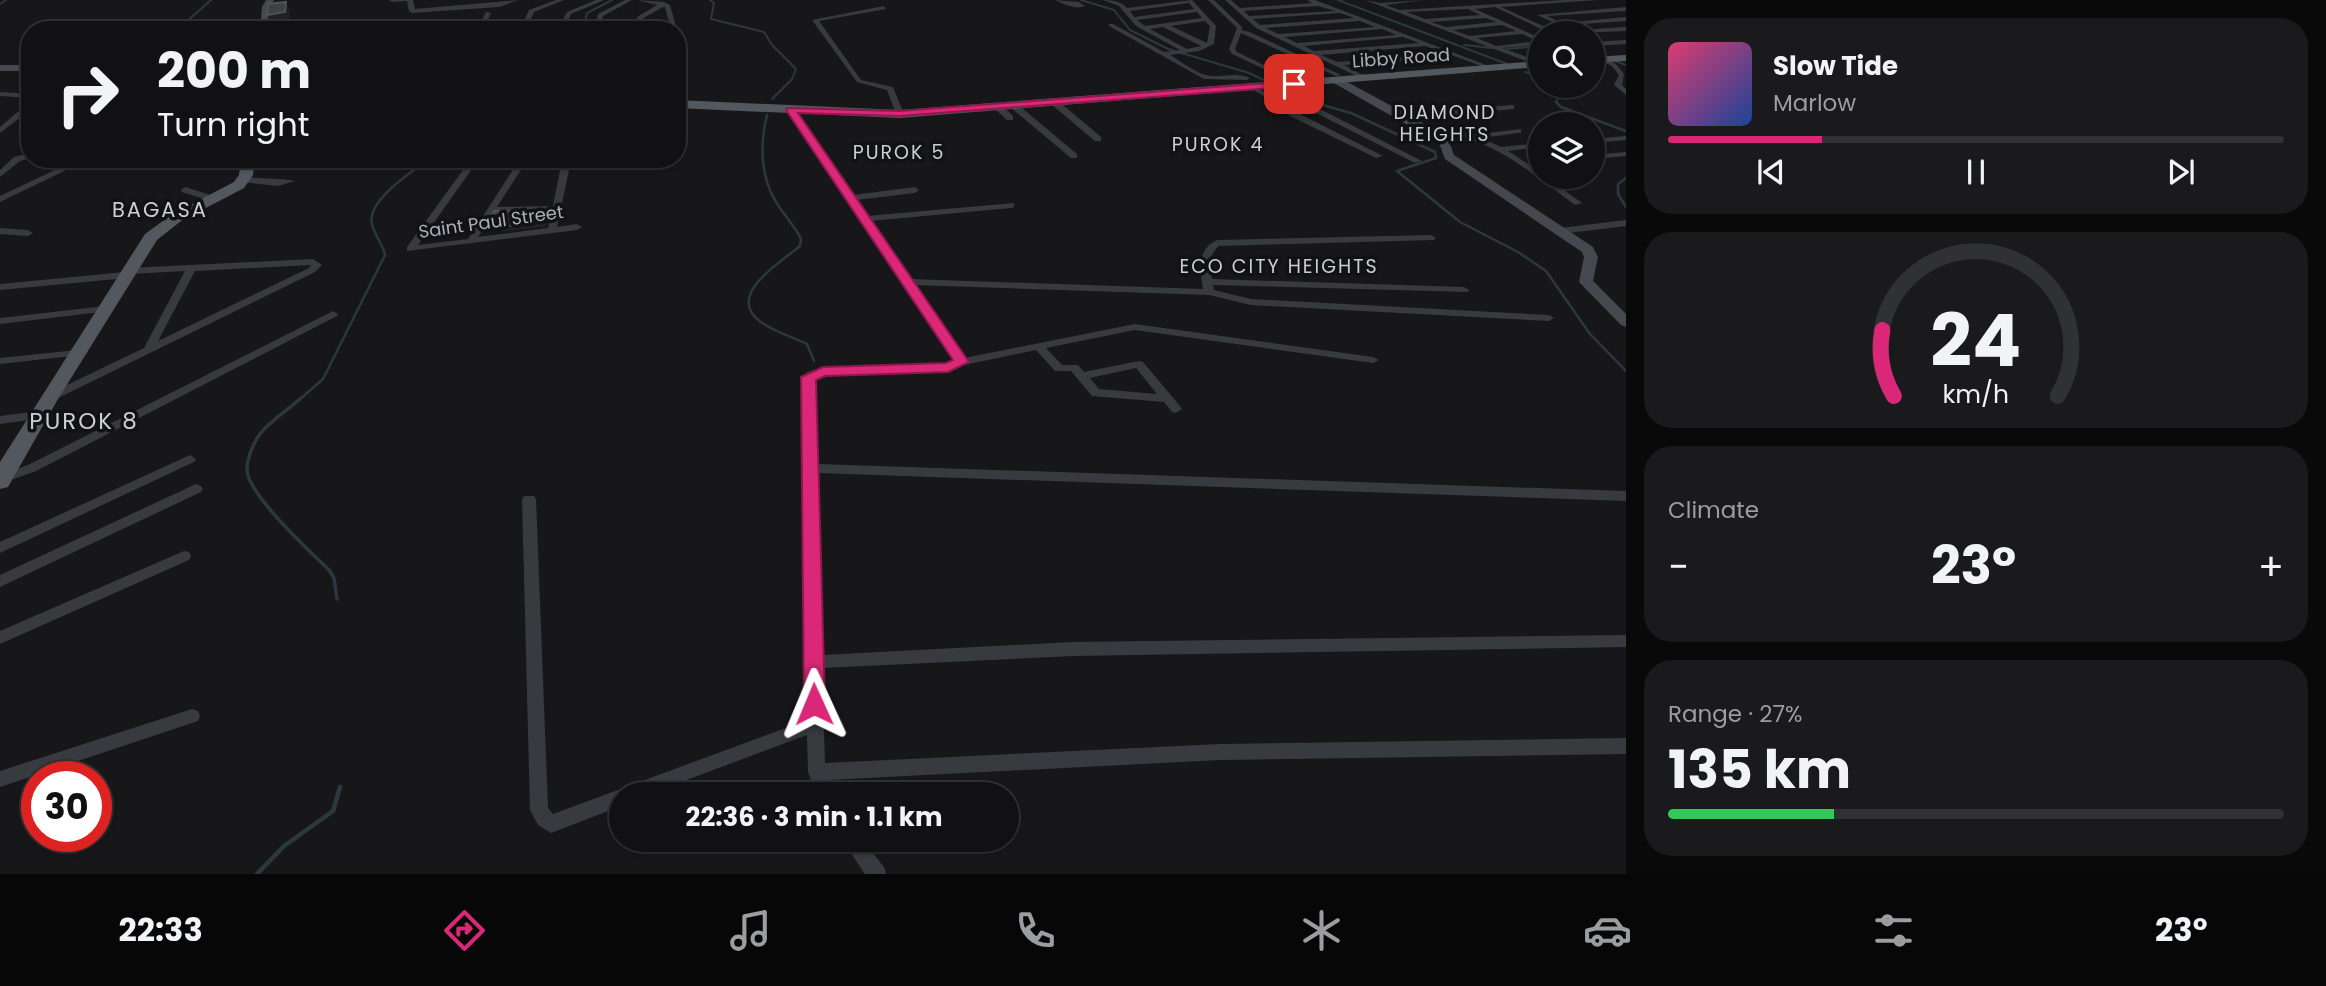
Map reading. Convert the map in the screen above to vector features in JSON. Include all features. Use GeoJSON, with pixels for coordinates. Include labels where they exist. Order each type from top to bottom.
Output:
{"type":"FeatureCollection","features":[{"type":"Feature","properties":{"kind":"main road","name":"Libby Road"},"geometry":{"type":"LineString","coordinates":[[686,104],[900,114],[998,106],[1012,112],[1054,102],[1256,87],[1279,80],[1296,84],[1339,78],[1528,65]]}},
{"type":"Feature","properties":{"kind":"main road"},"geometry":{"type":"LineString","coordinates":[[0,480],[151,237],[160,229],[244,180],[246,168]]}},
{"type":"Feature","properties":{"kind":"street"},"geometry":{"type":"LineString","coordinates":[[264,21],[265,7],[270,0]]}},
{"type":"Feature","properties":{"kind":"street"},"geometry":{"type":"LineString","coordinates":[[392,0],[407,0],[412,11],[499,5],[516,0]]}},
{"type":"Feature","properties":{"kind":"street"},"geometry":{"type":"LineString","coordinates":[[526,21],[531,11],[561,0]]}},
{"type":"Feature","properties":{"kind":"street"},"geometry":{"type":"LineString","coordinates":[[564,21],[567,14],[601,0]]}},
{"type":"Feature","properties":{"kind":"street"},"geometry":{"type":"LineString","coordinates":[[599,21],[600,15],[629,0]]}},
{"type":"Feature","properties":{"kind":"street"},"geometry":{"type":"LineString","coordinates":[[640,0],[664,4],[669,8],[672,21]]}},
{"type":"Feature","properties":{"kind":"street"},"geometry":{"type":"LineString","coordinates":[[871,0],[884,8],[815,20],[859,81],[890,89],[900,114]]}},
{"type":"Feature","properties":{"kind":"street"},"geometry":{"type":"LineString","coordinates":[[1058,0],[1073,4]]}},
{"type":"Feature","properties":{"kind":"street"},"geometry":{"type":"LineString","coordinates":[[1107,0],[1124,1]]}},
{"type":"Feature","properties":{"kind":"street"},"geometry":{"type":"LineString","coordinates":[[1209,0],[1239,32],[1250,34],[1339,78],[1429,130],[1444,141],[1449,157],[1588,250],[1591,257],[1586,282],[1588,286],[1626,322]]}},
{"type":"Feature","properties":{"kind":"street"},"geometry":{"type":"LineString","coordinates":[[1228,0],[1258,27],[1365,78]]}},
{"type":"Feature","properties":{"kind":"street"},"geometry":{"type":"LineString","coordinates":[[1257,0],[1263,8]]}},
{"type":"Feature","properties":{"kind":"street"},"geometry":{"type":"LineString","coordinates":[[1310,0],[1491,68]]}},
{"type":"Feature","properties":{"kind":"street"},"geometry":{"type":"LineString","coordinates":[[1368,0],[1528,59]]}},
{"type":"Feature","properties":{"kind":"street"},"geometry":{"type":"LineString","coordinates":[[1378,3],[1421,0]]}},
{"type":"Feature","properties":{"kind":"street"},"geometry":{"type":"LineString","coordinates":[[1451,0],[1528,35]]}},
{"type":"Feature","properties":{"kind":"street"},"geometry":{"type":"LineString","coordinates":[[1478,0],[1528,21]]}},
{"type":"Feature","properties":{"kind":"street"},"geometry":{"type":"LineString","coordinates":[[1548,0],[1559,2]]}},
{"type":"Feature","properties":{"kind":"street"},"geometry":{"type":"LineString","coordinates":[[1400,11],[1595,0],[1626,7]]}},
{"type":"Feature","properties":{"kind":"street"},"geometry":{"type":"LineString","coordinates":[[1125,10],[1189,1],[1213,26],[1211,44],[1163,54]]}},
{"type":"Feature","properties":{"kind":"street"},"geometry":{"type":"LineString","coordinates":[[1115,2],[1132,19],[1179,52]]}},
{"type":"Feature","properties":{"kind":"street"},"geometry":{"type":"LineString","coordinates":[[639,21],[639,18],[664,4]]}},
{"type":"Feature","properties":{"kind":"street"},"geometry":{"type":"LineString","coordinates":[[1238,9],[1320,4]]}},
{"type":"Feature","properties":{"kind":"street"},"geometry":{"type":"LineString","coordinates":[[1519,6],[1553,21]]}},
{"type":"Feature","properties":{"kind":"street"},"geometry":{"type":"LineString","coordinates":[[1540,15],[1626,7]]}},
{"type":"Feature","properties":{"kind":"street"},"geometry":{"type":"LineString","coordinates":[[1132,19],[1198,10]]}},
{"type":"Feature","properties":{"kind":"street"},"geometry":{"type":"LineString","coordinates":[[1246,18],[1344,12]]}},
{"type":"Feature","properties":{"kind":"street"},"geometry":{"type":"LineString","coordinates":[[484,21],[488,13]]}},
{"type":"Feature","properties":{"kind":"street"},"geometry":{"type":"LineString","coordinates":[[1422,20],[1487,16]]}},
{"type":"Feature","properties":{"kind":"street"},"geometry":{"type":"LineString","coordinates":[[1144,28],[1206,19]]}},
{"type":"Feature","properties":{"kind":"street"},"geometry":{"type":"LineString","coordinates":[[1600,21],[1626,19]]}},
{"type":"Feature","properties":{"kind":"street"},"geometry":{"type":"LineString","coordinates":[[1258,27],[1365,20]]}},
{"type":"Feature","properties":{"kind":"street"},"geometry":{"type":"LineString","coordinates":[[1185,22],[1213,35]]}},
{"type":"Feature","properties":{"kind":"street"},"geometry":{"type":"LineString","coordinates":[[1444,28],[1503,24]]}},
{"type":"Feature","properties":{"kind":"street"},"geometry":{"type":"LineString","coordinates":[[1111,25],[1206,78],[1237,78]]}},
{"type":"Feature","properties":{"kind":"street"},"geometry":{"type":"LineString","coordinates":[[1164,25],[1207,46]]}},
{"type":"Feature","properties":{"kind":"street"},"geometry":{"type":"LineString","coordinates":[[1275,36],[1384,27]]}},
{"type":"Feature","properties":{"kind":"street"},"geometry":{"type":"LineString","coordinates":[[1605,31],[1626,29]]}},
{"type":"Feature","properties":{"kind":"street"},"geometry":{"type":"LineString","coordinates":[[1239,32],[1232,49],[1234,53],[1279,80]]}},
{"type":"Feature","properties":{"kind":"street"},"geometry":{"type":"LineString","coordinates":[[1468,37],[1524,33]]}},
{"type":"Feature","properties":{"kind":"street"},"geometry":{"type":"LineString","coordinates":[[1295,45],[1405,36]]}},
{"type":"Feature","properties":{"kind":"street"},"geometry":{"type":"LineString","coordinates":[[1606,43],[1626,41]]}},
{"type":"Feature","properties":{"kind":"street"},"geometry":{"type":"LineString","coordinates":[[1494,47],[1528,43]]}},
{"type":"Feature","properties":{"kind":"street"},"geometry":{"type":"LineString","coordinates":[[1313,53],[1427,45]]}},
{"type":"Feature","properties":{"kind":"street"},"geometry":{"type":"LineString","coordinates":[[1506,51],[1528,49]]}},
{"type":"Feature","properties":{"kind":"street"},"geometry":{"type":"LineString","coordinates":[[1335,64],[1454,55]]}},
{"type":"Feature","properties":{"kind":"street"},"geometry":{"type":"LineString","coordinates":[[1609,59],[1622,75],[1618,85],[1626,93]]}},
{"type":"Feature","properties":{"kind":"street"},"geometry":{"type":"LineString","coordinates":[[0,68],[21,68]]}},
{"type":"Feature","properties":{"kind":"street"},"geometry":{"type":"LineString","coordinates":[[1256,87],[1292,110],[1319,113],[1418,161]]}},
{"type":"Feature","properties":{"kind":"street"},"geometry":{"type":"LineString","coordinates":[[0,94],[21,95]]}},
{"type":"Feature","properties":{"kind":"street"},"geometry":{"type":"LineString","coordinates":[[1054,102],[1098,139]]}},
{"type":"Feature","properties":{"kind":"street"},"geometry":{"type":"LineString","coordinates":[[1405,117],[1511,107]]}},
{"type":"Feature","properties":{"kind":"street"},"geometry":{"type":"LineString","coordinates":[[791,110],[961,362]]}},
{"type":"Feature","properties":{"kind":"street"},"geometry":{"type":"LineString","coordinates":[[1292,110],[1292,113],[1307,122],[1378,156]]}},
{"type":"Feature","properties":{"kind":"street"},"geometry":{"type":"LineString","coordinates":[[1012,112],[1074,156]]}},
{"type":"Feature","properties":{"kind":"street"},"geometry":{"type":"LineString","coordinates":[[0,131],[21,113]]}},
{"type":"Feature","properties":{"kind":"street"},"geometry":{"type":"LineString","coordinates":[[0,116],[16,117]]}},
{"type":"Feature","properties":{"kind":"street"},"geometry":{"type":"LineString","coordinates":[[1429,130],[1453,130],[1473,137],[1528,167]]}},
{"type":"Feature","properties":{"kind":"street"},"geometry":{"type":"LineString","coordinates":[[1473,137],[1518,131]]}},
{"type":"Feature","properties":{"kind":"street"},"geometry":{"type":"LineString","coordinates":[[1605,140],[1626,138]]}},
{"type":"Feature","properties":{"kind":"street"},"geometry":{"type":"LineString","coordinates":[[1499,150],[1528,146]]}},
{"type":"Feature","properties":{"kind":"street"},"geometry":{"type":"LineString","coordinates":[[1605,156],[1626,154]]}},
{"type":"Feature","properties":{"kind":"street"},"geometry":{"type":"LineString","coordinates":[[0,174],[21,158]]}},
{"type":"Feature","properties":{"kind":"street"},"geometry":{"type":"LineString","coordinates":[[1522,163],[1528,163]]}},
{"type":"Feature","properties":{"kind":"street"},"geometry":{"type":"LineString","coordinates":[[0,199],[66,168]]}},
{"type":"Feature","properties":{"kind":"street","name":"Saint Paul Street"},"geometry":{"type":"LineString","coordinates":[[468,168],[410,249],[577,227]]}},
{"type":"Feature","properties":{"kind":"street"},"geometry":{"type":"LineString","coordinates":[[471,241],[518,168]]}},
{"type":"Feature","properties":{"kind":"street"},"geometry":{"type":"LineString","coordinates":[[552,230],[565,168]]}},
{"type":"Feature","properties":{"kind":"street"},"geometry":{"type":"LineString","coordinates":[[244,180],[278,184],[291,181]]}},
{"type":"Feature","properties":{"kind":"street"},"geometry":{"type":"LineString","coordinates":[[1558,189],[1578,204]]}},
{"type":"Feature","properties":{"kind":"street"},"geometry":{"type":"LineString","coordinates":[[185,190],[214,199]]}},
{"type":"Feature","properties":{"kind":"street"},"geometry":{"type":"LineString","coordinates":[[850,198],[915,190]]}},
{"type":"Feature","properties":{"kind":"street"},"geometry":{"type":"LineString","coordinates":[[864,219],[1011,205]]}},
{"type":"Feature","properties":{"kind":"street"},"geometry":{"type":"LineString","coordinates":[[491,209],[557,209]]}},
{"type":"Feature","properties":{"kind":"street"},"geometry":{"type":"LineString","coordinates":[[1560,231],[1626,223]]}},
{"type":"Feature","properties":{"kind":"street"},"geometry":{"type":"LineString","coordinates":[[0,231],[28,233]]}},
{"type":"Feature","properties":{"kind":"street"},"geometry":{"type":"LineString","coordinates":[[1209,287],[1206,253],[1216,243],[1431,238]]}},
{"type":"Feature","properties":{"kind":"street"},"geometry":{"type":"LineString","coordinates":[[0,287],[192,267],[301,263],[317,265],[312,270],[149,348],[43,407],[0,420]]}},
{"type":"Feature","properties":{"kind":"street"},"geometry":{"type":"LineString","coordinates":[[149,348],[192,267]]}},
{"type":"Feature","properties":{"kind":"street"},"geometry":{"type":"LineString","coordinates":[[907,282],[1464,290]]}},
{"type":"Feature","properties":{"kind":"street"},"geometry":{"type":"LineString","coordinates":[[1209,287],[1251,302],[1549,318]]}},
{"type":"Feature","properties":{"kind":"street"},"geometry":{"type":"LineString","coordinates":[[0,321],[104,309]]}},
{"type":"Feature","properties":{"kind":"street"},"geometry":{"type":"LineString","coordinates":[[0,480],[32,468],[333,314]]}},
{"type":"Feature","properties":{"kind":"street"},"geometry":{"type":"LineString","coordinates":[[821,782],[817,772],[815,724],[812,468],[807,392],[807,381],[811,374],[948,367],[1122,328],[1141,327],[1373,360]]}},
{"type":"Feature","properties":{"kind":"street"},"geometry":{"type":"LineString","coordinates":[[1038,346],[1059,369],[1074,367],[1096,393],[1167,398]]}},
{"type":"Feature","properties":{"kind":"street"},"geometry":{"type":"LineString","coordinates":[[2,362],[77,353]]}},
{"type":"Feature","properties":{"kind":"street"},"geometry":{"type":"LineString","coordinates":[[1082,376],[1139,364],[1176,409]]}},
{"type":"Feature","properties":{"kind":"street"},"geometry":{"type":"LineString","coordinates":[[0,548],[190,459]]}},
{"type":"Feature","properties":{"kind":"street"},"geometry":{"type":"LineString","coordinates":[[812,468],[1626,496]]}},
{"type":"Feature","properties":{"kind":"street"},"geometry":{"type":"LineString","coordinates":[[0,581],[196,489]]}},
{"type":"Feature","properties":{"kind":"street"},"geometry":{"type":"LineString","coordinates":[[529,499],[539,810],[551,824],[609,802]]}},
{"type":"Feature","properties":{"kind":"street"},"geometry":{"type":"LineString","coordinates":[[0,638],[184,556]]}},
{"type":"Feature","properties":{"kind":"street"},"geometry":{"type":"LineString","coordinates":[[814,662],[1073,649],[1626,641]]}},
{"type":"Feature","properties":{"kind":"street"},"geometry":{"type":"LineString","coordinates":[[0,779],[192,716]]}},
{"type":"Feature","properties":{"kind":"street"},"geometry":{"type":"LineString","coordinates":[[660,782],[815,724]]}},
{"type":"Feature","properties":{"kind":"street"},"geometry":{"type":"LineString","coordinates":[[817,772],[1220,752],[1626,746]]}},
{"type":"Feature","properties":{"kind":"street"},"geometry":{"type":"LineString","coordinates":[[860,852],[877,874]]}},
{"type":"Feature","properties":{"kind":"building"},"geometry":{"type":"Polygon","coordinates":[[[286,2],[285,12],[267,15],[268,4],[286,2]]]}},
{"type":"Feature","properties":{"kind":"building"},"geometry":{"type":"Polygon","coordinates":[[[494,211],[545,211],[545,221],[501,227],[501,224],[486,224],[494,211]]]}},
{"type":"Feature","properties":{"kind":"waterway"},"geometry":{"type":"LineString","coordinates":[[0,4],[6,0]]}},
{"type":"Feature","properties":{"kind":"waterway"},"geometry":{"type":"LineString","coordinates":[[187,21],[211,0]]}},
{"type":"Feature","properties":{"kind":"waterway"},"geometry":{"type":"LineString","coordinates":[[585,21],[587,13],[612,0]]}},
{"type":"Feature","properties":{"kind":"waterway"},"geometry":{"type":"LineString","coordinates":[[710,0],[714,3],[711,19],[764,32],[772,45],[796,69],[792,79],[772,99]]}},
{"type":"Feature","properties":{"kind":"waterway"},"geometry":{"type":"LineString","coordinates":[[1081,0],[1114,10],[1130,30],[1168,49],[1249,73],[1270,83]]}},
{"type":"Feature","properties":{"kind":"waterway"},"geometry":{"type":"LineString","coordinates":[[1338,0],[1507,64]]}},
{"type":"Feature","properties":{"kind":"waterway"},"geometry":{"type":"LineString","coordinates":[[1464,45],[1493,48]]}},
{"type":"Feature","properties":{"kind":"waterway"},"geometry":{"type":"LineString","coordinates":[[1506,49],[1528,47]]}},
{"type":"Feature","properties":{"kind":"waterway"},"geometry":{"type":"LineString","coordinates":[[1615,61],[1626,65]]}},
{"type":"Feature","properties":{"kind":"waterway"},"geometry":{"type":"LineString","coordinates":[[1277,86],[1316,104]]}},
{"type":"Feature","properties":{"kind":"waterway"},"geometry":{"type":"LineString","coordinates":[[1558,98],[1556,102],[1561,107],[1626,131]]}},
{"type":"Feature","properties":{"kind":"waterway"},"geometry":{"type":"LineString","coordinates":[[1312,102],[1351,113],[1435,152],[1436,158],[1397,171],[1460,222],[1518,252],[1546,271],[1590,334],[1626,371]]}},
{"type":"Feature","properties":{"kind":"waterway"},"geometry":{"type":"LineString","coordinates":[[767,115],[763,137],[767,181],[776,202],[801,239],[800,246],[759,281],[749,302],[752,313],[762,323],[807,344],[814,361]]}},
{"type":"Feature","properties":{"kind":"waterway"},"geometry":{"type":"LineString","coordinates":[[299,400],[323,379],[385,255],[372,224],[376,206],[392,187],[417,168]]}},
{"type":"Feature","properties":{"kind":"waterway"},"geometry":{"type":"LineString","coordinates":[[1626,178],[1618,184],[1618,194],[1626,207]]}},
{"type":"Feature","properties":{"kind":"waterway"},"geometry":{"type":"LineString","coordinates":[[301,398],[260,434],[251,451],[247,470],[250,481],[268,508],[329,570],[334,578],[337,599]]}},
{"type":"Feature","properties":{"kind":"waterway"},"geometry":{"type":"LineString","coordinates":[[257,874],[284,846],[333,811],[340,787]]}},
{"type":"Feature","properties":{"kind":"district","name":"DIAMOND HEIGHTS"},"geometry":{"type":"Point","coordinates":[1445,123]}},
{"type":"Feature","properties":{"kind":"district","name":"PUROK 4"},"geometry":{"type":"Point","coordinates":[1218,144]}},
{"type":"Feature","properties":{"kind":"district","name":"PUROK 5"},"geometry":{"type":"Point","coordinates":[899,152]}},
{"type":"Feature","properties":{"kind":"district","name":"BAGASA"},"geometry":{"type":"Point","coordinates":[160,210]}},
{"type":"Feature","properties":{"kind":"district","name":"ECO CITY HEIGHTS"},"geometry":{"type":"Point","coordinates":[1279,266]}},
{"type":"Feature","properties":{"kind":"district","name":"PUROK 8"},"geometry":{"type":"Point","coordinates":[84,421]}},
{"type":"Feature","properties":{"kind":"route"},"geometry":{"type":"LineString","coordinates":[[814,704],[812,468],[808,377],[823,372],[948,367],[958,365],[961,359],[791,110],[900,114],[1294,84]]}}]}
